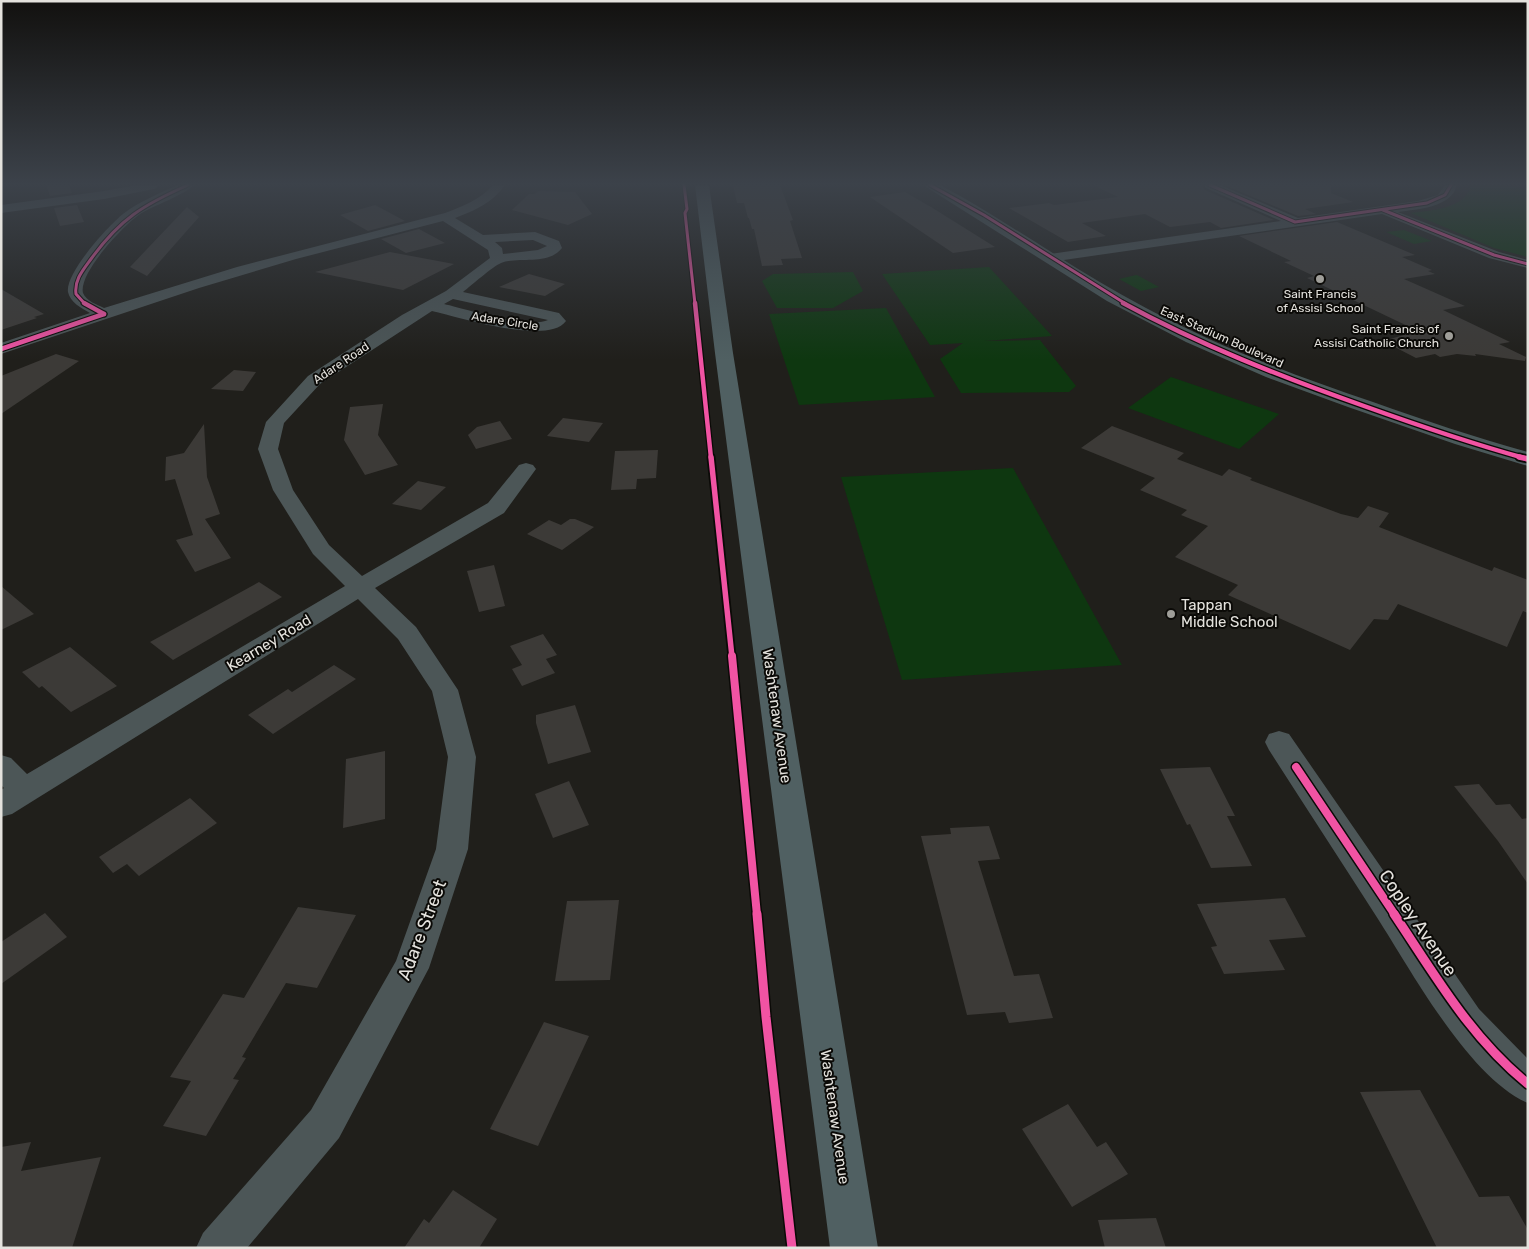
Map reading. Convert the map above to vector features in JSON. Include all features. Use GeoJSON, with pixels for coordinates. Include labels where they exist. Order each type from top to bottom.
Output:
{"type":"FeatureCollection","features":[{"type":"Feature","properties":{"kind":"main road","name":"Washtenaw Avenue"},"geometry":{"type":"LineString","coordinates":[[710,243],[854,1248]]}},
{"type":"Feature","properties":{"kind":"main road","name":"East Stadium Boulevard"},"geometry":{"type":"LineString","coordinates":[[1026,243],[1097,289],[1141,313],[1289,380],[1405,421],[1528,459]]}},
{"type":"Feature","properties":{"kind":"street"},"geometry":{"type":"LineString","coordinates":[[104,243],[77,279],[75,287],[77,296],[83,302],[104,314]]}},
{"type":"Feature","properties":{"kind":"street"},"geometry":{"type":"LineString","coordinates":[[1,349],[104,314],[280,259],[342,243]]}},
{"type":"Feature","properties":{"kind":"street"},"geometry":{"type":"LineString","coordinates":[[487,243],[495,248],[497,259],[541,254],[555,248],[552,243]]}},
{"type":"Feature","properties":{"kind":"street"},"geometry":{"type":"LineString","coordinates":[[1050,258],[1150,243]]}},
{"type":"Feature","properties":{"kind":"street"},"geometry":{"type":"LineString","coordinates":[[1465,243],[1494,255],[1528,264]]}},
{"type":"Feature","properties":{"kind":"street","name":"Adare Road"},"geometry":{"type":"LineString","coordinates":[[404,630],[321,549],[283,490],[268,448],[275,422],[314,380],[408,318],[451,294],[497,259]]}},
{"type":"Feature","properties":{"kind":"street","name":"Adare Circle"},"geometry":{"type":"LineString","coordinates":[[430,306],[524,326],[545,327],[558,321],[552,316],[451,294]]}},
{"type":"Feature","properties":{"kind":"street","name":"Kearney Road"},"geometry":{"type":"LineString","coordinates":[[13,798],[360,587],[496,508],[526,469]]}},
{"type":"Feature","properties":{"kind":"street","name":"Adare Street"},"geometry":{"type":"LineString","coordinates":[[218,1248],[325,1124],[411,968],[452,849],[462,757],[445,690],[404,630]]}},
{"type":"Feature","properties":{"kind":"street","name":"Copley Avenue"},"geometry":{"type":"LineString","coordinates":[[1279,742],[1466,1022],[1507,1067],[1528,1084]]}},
{"type":"Feature","properties":{"kind":"street"},"geometry":{"type":"LineString","coordinates":[[1,766],[13,798]]}},
{"type":"Feature","properties":{"kind":"green space"},"geometry":{"type":"Polygon","coordinates":[[[1483,243],[1528,243],[1528,257],[1483,243]]]}},
{"type":"Feature","properties":{"kind":"green space"},"geometry":{"type":"Polygon","coordinates":[[[989,267],[1052,336],[984,341],[1040,340],[1076,386],[1069,392],[961,393],[940,359],[963,343],[930,345],[882,274],[989,267]]]}},
{"type":"Feature","properties":{"kind":"green space"},"geometry":{"type":"Polygon","coordinates":[[[853,272],[863,291],[833,308],[777,308],[762,281],[773,274],[853,272]]]}},
{"type":"Feature","properties":{"kind":"green space"},"geometry":{"type":"Polygon","coordinates":[[[1137,275],[1159,287],[1141,291],[1119,279],[1137,275]]]}},
{"type":"Feature","properties":{"kind":"green space"},"geometry":{"type":"Polygon","coordinates":[[[886,308],[935,397],[799,405],[769,314],[886,308]]]}},
{"type":"Feature","properties":{"kind":"green space"},"geometry":{"type":"Polygon","coordinates":[[[1171,377],[1279,414],[1239,449],[1128,408],[1171,377]]]}},
{"type":"Feature","properties":{"kind":"green space"},"geometry":{"type":"Polygon","coordinates":[[[1013,468],[1122,665],[902,680],[841,477],[1013,468]]]}},
{"type":"Feature","properties":{"kind":"building"},"geometry":{"type":"Polygon","coordinates":[[[153,243],[176,243],[147,276],[130,267],[153,243]]]}},
{"type":"Feature","properties":{"kind":"building"},"geometry":{"type":"Polygon","coordinates":[[[389,243],[444,243],[406,253],[389,243]]]}},
{"type":"Feature","properties":{"kind":"building"},"geometry":{"type":"Polygon","coordinates":[[[757,243],[797,243],[802,258],[781,259],[783,265],[762,266],[757,243]]]}},
{"type":"Feature","properties":{"kind":"building"},"geometry":{"type":"Polygon","coordinates":[[[939,243],[989,243],[995,247],[953,253],[939,243]]]}},
{"type":"Feature","properties":{"kind":"building"},"geometry":{"type":"Polygon","coordinates":[[[1254,243],[1387,243],[1415,255],[1402,257],[1432,270],[1428,271],[1435,274],[1404,279],[1465,306],[1443,310],[1510,342],[1499,344],[1526,357],[1525,361],[1475,354],[1476,356],[1457,354],[1440,357],[1435,354],[1416,358],[1383,341],[1418,331],[1307,278],[1314,276],[1284,262],[1291,261],[1254,243]]]}},
{"type":"Feature","properties":{"kind":"building"},"geometry":{"type":"Polygon","coordinates":[[[390,252],[454,264],[403,290],[315,272],[390,252]]]}},
{"type":"Feature","properties":{"kind":"building"},"geometry":{"type":"Polygon","coordinates":[[[529,274],[565,284],[545,296],[499,287],[529,274]]]}},
{"type":"Feature","properties":{"kind":"building"},"geometry":{"type":"Polygon","coordinates":[[[1,289],[44,314],[1,330],[1,289]]]}},
{"type":"Feature","properties":{"kind":"building"},"geometry":{"type":"Polygon","coordinates":[[[56,354],[79,361],[1,414],[1,376],[56,354]]]}},
{"type":"Feature","properties":{"kind":"building"},"geometry":{"type":"Polygon","coordinates":[[[234,370],[256,372],[243,391],[211,389],[234,370]]]}},
{"type":"Feature","properties":{"kind":"building"},"geometry":{"type":"Polygon","coordinates":[[[383,404],[378,435],[398,465],[365,475],[344,440],[350,407],[383,404]]]}},
{"type":"Feature","properties":{"kind":"building"},"geometry":{"type":"Polygon","coordinates":[[[563,418],[603,423],[589,442],[547,436],[563,418]]]}},
{"type":"Feature","properties":{"kind":"building"},"geometry":{"type":"Polygon","coordinates":[[[500,421],[512,439],[476,449],[468,435],[477,427],[500,421]]]}},
{"type":"Feature","properties":{"kind":"building"},"geometry":{"type":"Polygon","coordinates":[[[204,424],[207,477],[220,514],[205,519],[231,558],[195,572],[176,540],[193,535],[175,479],[165,481],[166,457],[184,453],[204,424]]]}},
{"type":"Feature","properties":{"kind":"building"},"geometry":{"type":"Polygon","coordinates":[[[1112,426],[1184,453],[1177,459],[1222,476],[1229,469],[1252,478],[1250,480],[1341,514],[1358,518],[1368,506],[1389,513],[1379,527],[1492,571],[1494,567],[1528,580],[1528,613],[1523,611],[1507,647],[1398,604],[1388,620],[1374,619],[1350,650],[1228,595],[1238,585],[1175,557],[1208,526],[1181,515],[1187,510],[1140,490],[1155,478],[1081,448],[1112,426]]]}},
{"type":"Feature","properties":{"kind":"building"},"geometry":{"type":"Polygon","coordinates":[[[658,450],[656,478],[637,479],[636,489],[611,490],[615,451],[658,450]]]}},
{"type":"Feature","properties":{"kind":"building"},"geometry":{"type":"Polygon","coordinates":[[[418,481],[446,487],[421,510],[392,504],[418,481]]]}},
{"type":"Feature","properties":{"kind":"building"},"geometry":{"type":"Polygon","coordinates":[[[570,519],[575,519],[594,527],[562,550],[527,534],[549,520],[561,525],[570,519]]]}},
{"type":"Feature","properties":{"kind":"building"},"geometry":{"type":"Polygon","coordinates":[[[494,565],[505,606],[479,612],[467,571],[494,565]]]}},
{"type":"Feature","properties":{"kind":"building"},"geometry":{"type":"Polygon","coordinates":[[[259,582],[282,597],[173,660],[150,642],[259,582]]]}},
{"type":"Feature","properties":{"kind":"building"},"geometry":{"type":"Polygon","coordinates":[[[1,586],[34,614],[1,630],[1,586]]]}},
{"type":"Feature","properties":{"kind":"building"},"geometry":{"type":"Polygon","coordinates":[[[543,634],[557,655],[546,659],[555,673],[522,686],[512,669],[522,665],[510,646],[543,634]]]}},
{"type":"Feature","properties":{"kind":"building"},"geometry":{"type":"Polygon","coordinates":[[[70,647],[117,686],[71,712],[42,686],[39,688],[22,672],[70,647]]]}},
{"type":"Feature","properties":{"kind":"building"},"geometry":{"type":"Polygon","coordinates":[[[334,665],[356,679],[273,734],[248,715],[288,689],[292,692],[334,665]]]}},
{"type":"Feature","properties":{"kind":"building"},"geometry":{"type":"Polygon","coordinates":[[[575,705],[591,752],[548,764],[536,723],[536,715],[575,705]]]}},
{"type":"Feature","properties":{"kind":"building"},"geometry":{"type":"Polygon","coordinates":[[[385,751],[385,819],[343,828],[346,759],[385,751]]]}},
{"type":"Feature","properties":{"kind":"building"},"geometry":{"type":"Polygon","coordinates":[[[1210,767],[1235,816],[1227,816],[1252,866],[1211,868],[1190,824],[1187,825],[1160,769],[1210,767]]]}},
{"type":"Feature","properties":{"kind":"building"},"geometry":{"type":"Polygon","coordinates":[[[569,781],[589,825],[553,838],[535,794],[569,781]]]}},
{"type":"Feature","properties":{"kind":"building"},"geometry":{"type":"Polygon","coordinates":[[[1479,784],[1496,805],[1510,804],[1522,819],[1528,818],[1528,884],[1498,841],[1454,786],[1479,784]]]}},
{"type":"Feature","properties":{"kind":"building"},"geometry":{"type":"Polygon","coordinates":[[[190,798],[217,823],[139,876],[127,864],[113,873],[99,857],[190,798]]]}},
{"type":"Feature","properties":{"kind":"building"},"geometry":{"type":"Polygon","coordinates":[[[989,826],[1000,859],[978,861],[1014,976],[1039,974],[1053,1018],[1009,1023],[1005,1012],[967,1015],[921,836],[951,834],[950,828],[989,826]]]}},
{"type":"Feature","properties":{"kind":"building"},"geometry":{"type":"Polygon","coordinates":[[[1285,898],[1306,937],[1269,940],[1285,970],[1224,974],[1211,947],[1217,946],[1197,904],[1285,898]]]}},
{"type":"Feature","properties":{"kind":"building"},"geometry":{"type":"Polygon","coordinates":[[[619,900],[610,980],[555,981],[567,901],[619,900]]]}},
{"type":"Feature","properties":{"kind":"building"},"geometry":{"type":"Polygon","coordinates":[[[298,907],[356,915],[317,988],[286,983],[242,1057],[246,1058],[233,1079],[239,1080],[206,1136],[163,1126],[191,1081],[170,1077],[223,994],[244,998],[298,907]]]}},
{"type":"Feature","properties":{"kind":"building"},"geometry":{"type":"Polygon","coordinates":[[[45,913],[67,937],[1,984],[1,942],[45,913]]]}},
{"type":"Feature","properties":{"kind":"building"},"geometry":{"type":"Polygon","coordinates":[[[544,1022],[589,1036],[538,1146],[490,1129],[544,1022]]]}},
{"type":"Feature","properties":{"kind":"building"},"geometry":{"type":"Polygon","coordinates":[[[1420,1090],[1479,1197],[1509,1196],[1528,1230],[1528,1248],[1437,1248],[1360,1092],[1420,1090]]]}},
{"type":"Feature","properties":{"kind":"building"},"geometry":{"type":"Polygon","coordinates":[[[1068,1104],[1097,1147],[1106,1142],[1128,1174],[1072,1207],[1022,1129],[1068,1104]]]}},
{"type":"Feature","properties":{"kind":"building"},"geometry":{"type":"Polygon","coordinates":[[[31,1142],[21,1171],[101,1157],[72,1248],[1,1248],[1,1147],[31,1142]]]}},
{"type":"Feature","properties":{"kind":"building"},"geometry":{"type":"Polygon","coordinates":[[[453,1190],[497,1219],[479,1248],[404,1248],[424,1219],[429,1223],[453,1190]]]}},
{"type":"Feature","properties":{"kind":"building"},"geometry":{"type":"Polygon","coordinates":[[[1156,1218],[1166,1248],[1105,1248],[1098,1220],[1156,1218]]]}},
{"type":"Feature","properties":{"kind":"cycle path"},"geometry":{"type":"LineString","coordinates":[[103,243],[82,272],[75,288],[78,298],[104,314]]}},
{"type":"Feature","properties":{"kind":"cycle path"},"geometry":{"type":"LineString","coordinates":[[688,243],[739,719],[766,1017],[792,1248]]}},
{"type":"Feature","properties":{"kind":"cycle path"},"geometry":{"type":"LineString","coordinates":[[1028,243],[1113,297],[1219,350],[1273,373],[1355,403],[1462,440],[1528,459]]}},
{"type":"Feature","properties":{"kind":"cycle path"},"geometry":{"type":"LineString","coordinates":[[1465,243],[1494,255],[1528,264]]}},
{"type":"Feature","properties":{"kind":"cycle path"},"geometry":{"type":"LineString","coordinates":[[1,349],[104,314]]}},
{"type":"Feature","properties":{"kind":"cycle path"},"geometry":{"type":"LineString","coordinates":[[1296,767],[1466,1022],[1507,1067],[1528,1084]]}},
{"type":"Feature","properties":{"kind":"place","name":"Saint Francis of Assisi School"},"geometry":{"type":"Point","coordinates":[1320,279]}},
{"type":"Feature","properties":{"kind":"place","name":"Saint Francis of Assisi Catholic Church"},"geometry":{"type":"Point","coordinates":[1449,336]}},
{"type":"Feature","properties":{"kind":"place","name":"Tappan Middle School"},"geometry":{"type":"Point","coordinates":[1171,614]}}]}
